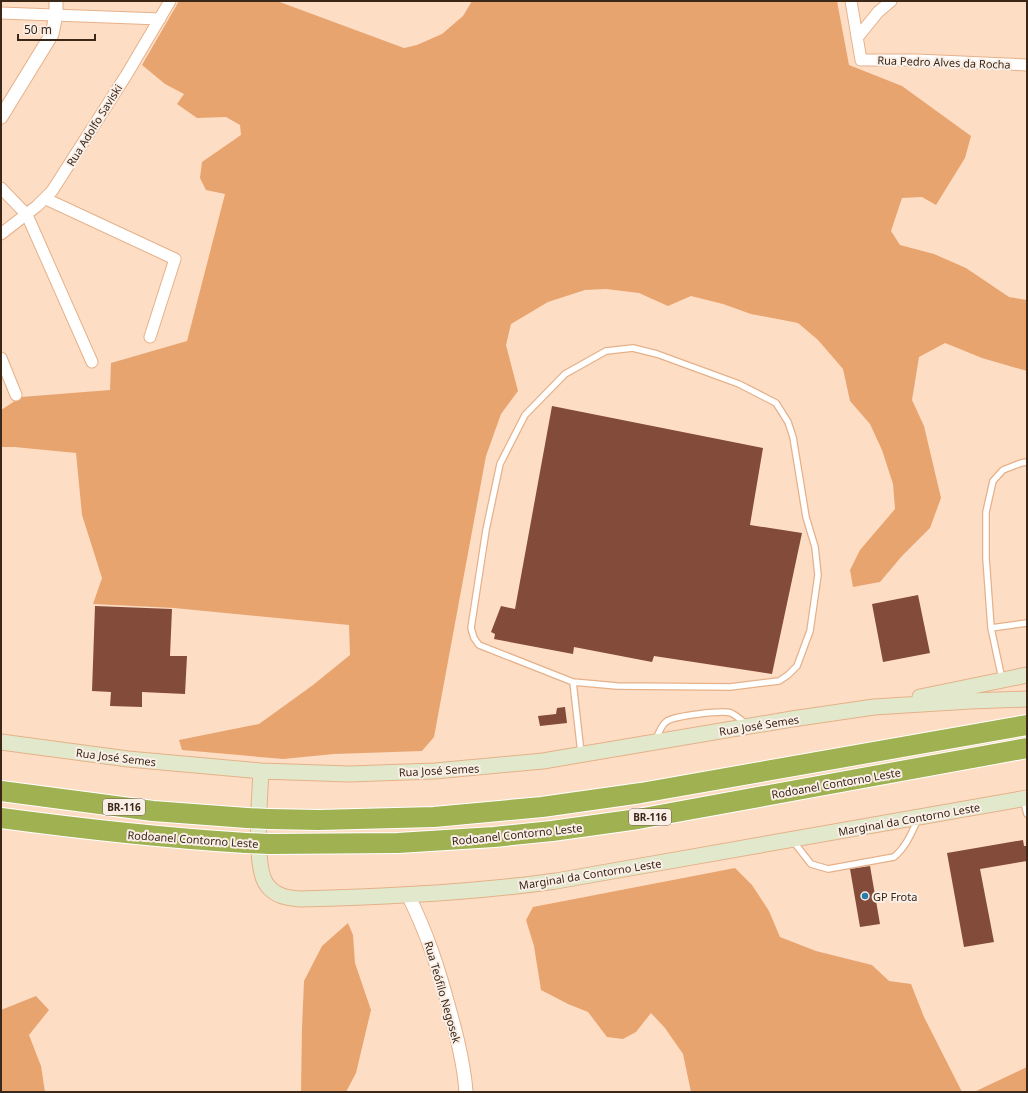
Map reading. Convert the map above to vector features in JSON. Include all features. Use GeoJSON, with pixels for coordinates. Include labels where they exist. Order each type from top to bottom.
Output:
{"type":"FeatureCollection","features":[{"type":"Feature","properties":{"kind":"highway","name":"BR-116"},"geometry":{"type":"LineString","coordinates":[[1,791],[153,811],[247,818],[319,820],[434,817],[542,807],[641,793],[1027,724]]}},
{"type":"Feature","properties":{"kind":"highway","name":"Rodoanel Contorno Leste"},"geometry":{"type":"LineString","coordinates":[[1,818],[140,835],[269,844],[348,845],[494,838],[638,819],[1027,748]]}},
{"type":"Feature","properties":{"kind":"main road","name":"Rua José Semes"},"geometry":{"type":"LineString","coordinates":[[1,742],[136,760],[261,771],[349,774],[435,771],[510,765],[581,755],[750,726],[874,707],[1027,675]]}},
{"type":"Feature","properties":{"kind":"main road","name":"Rua José Semes"},"geometry":{"type":"LineString","coordinates":[[874,707],[1027,699]]}},
{"type":"Feature","properties":{"kind":"main road","name":"Marginal da Contorno Leste"},"geometry":{"type":"LineString","coordinates":[[261,771],[259,863],[262,877],[267,886],[273,892],[281,896],[300,899],[408,895],[483,890],[556,881],[1025,798]]}},
{"type":"Feature","properties":{"kind":"street"},"geometry":{"type":"LineString","coordinates":[[1,117],[48,43],[53,30],[56,15],[56,1]]}},
{"type":"Feature","properties":{"kind":"street","name":"Rua Adolfo Saviski"},"geometry":{"type":"LineString","coordinates":[[1,234],[46,199],[106,107],[170,1]]}},
{"type":"Feature","properties":{"kind":"street"},"geometry":{"type":"LineString","coordinates":[[851,1],[857,38]]}},
{"type":"Feature","properties":{"kind":"street"},"geometry":{"type":"LineString","coordinates":[[857,38],[878,12],[891,1]]}},
{"type":"Feature","properties":{"kind":"street"},"geometry":{"type":"LineString","coordinates":[[1,12],[160,19]]}},
{"type":"Feature","properties":{"kind":"street","name":"Rua Pedro Alves da Rocha"},"geometry":{"type":"LineString","coordinates":[[857,38],[861,60],[924,60],[1027,65]]}},
{"type":"Feature","properties":{"kind":"street"},"geometry":{"type":"LineString","coordinates":[[1,188],[27,215],[92,362]]}},
{"type":"Feature","properties":{"kind":"street"},"geometry":{"type":"LineString","coordinates":[[46,199],[175,259],[150,337]]}},
{"type":"Feature","properties":{"kind":"street"},"geometry":{"type":"LineString","coordinates":[[1,358],[16,395]]}},
{"type":"Feature","properties":{"kind":"street","name":"Rua Teófilo Negosek"},"geometry":{"type":"LineString","coordinates":[[408,895],[422,923],[439,970],[460,1049],[466,1092]]}},
{"type":"Feature","properties":{"kind":"lane"},"geometry":{"type":"LineString","coordinates":[[633,348],[657,354],[739,384],[776,403],[788,422],[793,437],[806,517],[815,547],[818,575],[810,631],[797,666],[788,676],[779,681],[730,687],[617,686],[573,682],[479,645],[474,638],[471,628],[486,530],[500,464],[525,415],[565,374],[606,351],[633,348]]}},
{"type":"Feature","properties":{"kind":"lane"},"geometry":{"type":"LineString","coordinates":[[1002,680],[991,628],[986,558],[986,512],[993,481],[1004,470],[1027,462]]}},
{"type":"Feature","properties":{"kind":"lane"},"geometry":{"type":"LineString","coordinates":[[991,628],[1027,623]]}},
{"type":"Feature","properties":{"kind":"lane"},"geometry":{"type":"LineString","coordinates":[[573,682],[581,755]]}},
{"type":"Feature","properties":{"kind":"lane"},"geometry":{"type":"LineString","coordinates":[[655,742],[659,731],[666,721],[678,717],[722,712],[732,713],[750,726]]}},
{"type":"Feature","properties":{"kind":"lane"},"geometry":{"type":"LineString","coordinates":[[1025,798],[1027,814]]}},
{"type":"Feature","properties":{"kind":"lane"},"geometry":{"type":"LineString","coordinates":[[792,839],[811,864],[828,868],[879,860],[894,857],[902,850],[919,817]]}},
{"type":"Feature","properties":{"kind":"shaded area"},"geometry":{"type":"Polygon","coordinates":[[[179,1],[277,1],[404,48],[417,45],[442,34],[463,16],[472,1],[837,1],[849,65],[902,86],[971,136],[965,158],[936,205],[922,197],[902,198],[891,231],[900,245],[934,254],[966,268],[1009,297],[1027,300],[1027,371],[982,358],[945,343],[919,357],[912,400],[924,426],[941,498],[930,528],[902,556],[880,582],[853,587],[850,570],[860,550],[895,509],[893,484],[882,450],[870,424],[850,401],[843,369],[818,340],[798,323],[751,314],[723,304],[691,296],[668,306],[639,293],[606,289],[585,290],[548,302],[511,324],[506,345],[518,391],[501,414],[486,456],[434,737],[422,751],[334,754],[283,759],[182,750],[179,740],[259,724],[313,685],[350,655],[349,625],[174,608],[93,604],[102,578],[82,515],[76,453],[1,447],[1,410],[21,397],[110,390],[111,363],[187,341],[225,194],[206,190],[200,178],[202,162],[241,135],[240,125],[226,117],[197,118],[177,104],[184,94],[165,84],[142,65],[179,1]]]}},
{"type":"Feature","properties":{"kind":"shaded area"},"geometry":{"type":"Polygon","coordinates":[[[735,868],[752,885],[769,911],[780,937],[816,951],[872,965],[889,981],[911,984],[924,1017],[962,1092],[691,1092],[683,1054],[665,1028],[651,1013],[636,1032],[623,1039],[607,1037],[588,1012],[568,1004],[541,990],[534,946],[526,920],[533,907],[735,868]]]}},
{"type":"Feature","properties":{"kind":"shaded area"},"geometry":{"type":"Polygon","coordinates":[[[348,923],[353,935],[355,963],[371,1010],[356,1073],[346,1092],[301,1092],[304,981],[322,946],[348,923]]]}},
{"type":"Feature","properties":{"kind":"shaded area"},"geometry":{"type":"Polygon","coordinates":[[[36,996],[49,1010],[29,1035],[41,1066],[45,1092],[1,1092],[1,1010],[36,996]]]}},
{"type":"Feature","properties":{"kind":"shaded area"},"geometry":{"type":"Polygon","coordinates":[[[1027,1067],[1027,1092],[974,1092],[1027,1067]]]}},
{"type":"Feature","properties":{"kind":"building"},"geometry":{"type":"Polygon","coordinates":[[[552,406],[763,448],[750,525],[802,533],[772,674],[654,656],[652,662],[574,647],[573,654],[494,639],[495,634],[491,632],[501,606],[515,609],[552,406]]]}},
{"type":"Feature","properties":{"kind":"building"},"geometry":{"type":"Polygon","coordinates":[[[918,595],[930,653],[883,662],[872,604],[918,595]]]}},
{"type":"Feature","properties":{"kind":"building"},"geometry":{"type":"Polygon","coordinates":[[[95,606],[172,609],[170,656],[187,656],[185,694],[142,692],[142,707],[110,706],[111,692],[92,691],[95,606]]]}},
{"type":"Feature","properties":{"kind":"building"},"geometry":{"type":"Polygon","coordinates":[[[565,707],[567,723],[540,726],[538,716],[556,714],[557,708],[565,707]]]}},
{"type":"Feature","properties":{"kind":"building"},"geometry":{"type":"Polygon","coordinates":[[[1023,840],[1024,846],[1027,846],[1027,861],[980,869],[994,942],[964,947],[947,853],[1023,840]]]}},
{"type":"Feature","properties":{"kind":"building","name":"GP Frota"},"geometry":{"type":"Polygon","coordinates":[[[870,866],[880,924],[860,927],[850,869],[870,866]]]}},
{"type":"Feature","properties":{"kind":"place","name":"GP Frota"},"geometry":{"type":"Point","coordinates":[865,896]}}]}
